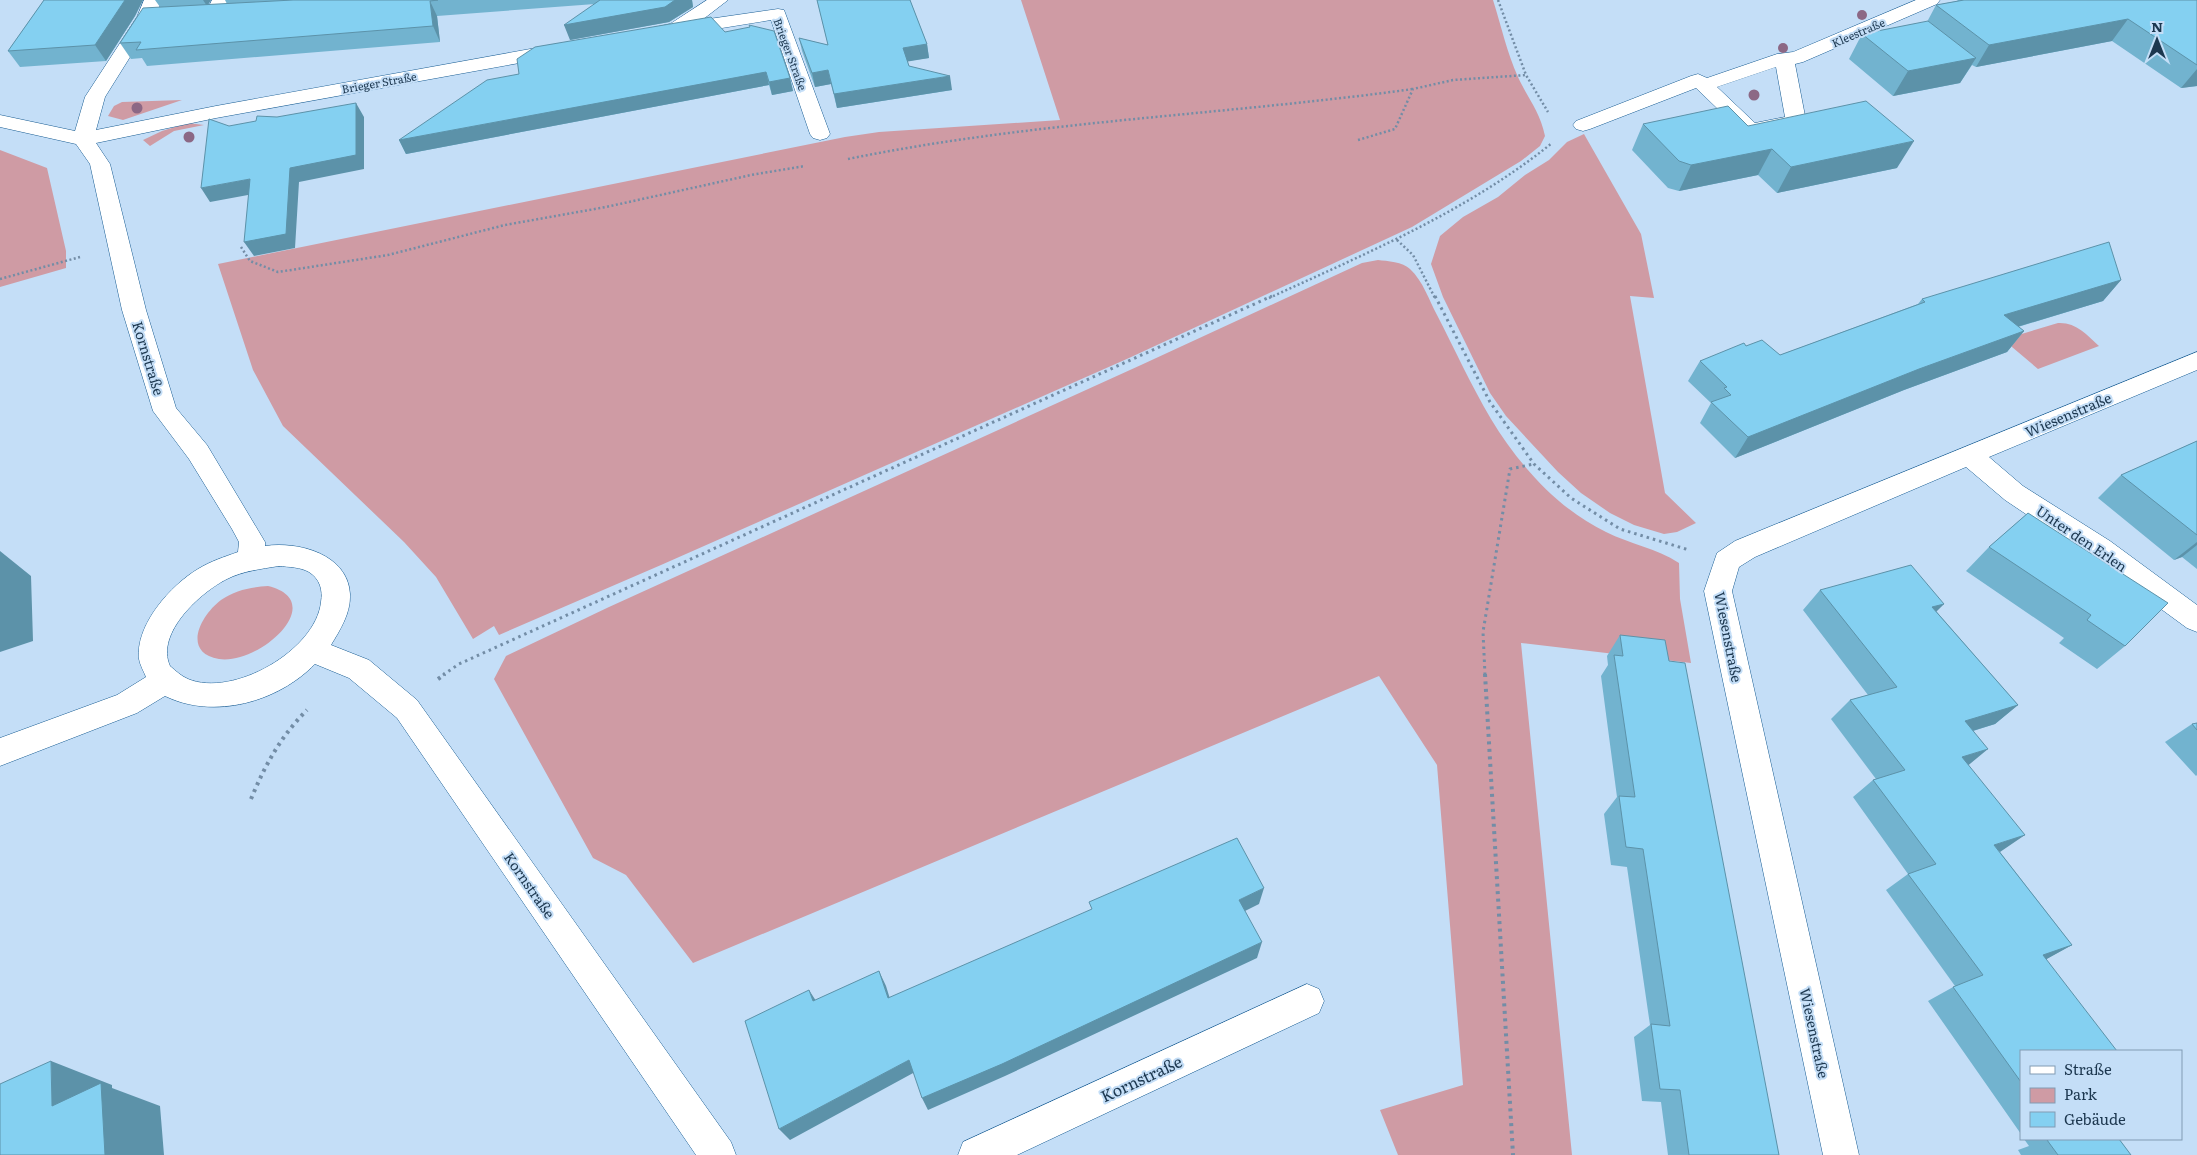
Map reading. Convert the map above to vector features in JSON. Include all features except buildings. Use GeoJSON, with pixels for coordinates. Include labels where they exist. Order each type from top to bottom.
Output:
{"type":"FeatureCollection","features":[{"type":"Feature","properties":{"kind":"street"},"geometry":{"type":"LineString","coordinates":[[0,121],[83,139],[95,97],[150,8],[214,13],[221,0]]}},
{"type":"Feature","properties":{"kind":"street","name":"Brieger Straße"},"geometry":{"type":"LineString","coordinates":[[676,29],[719,0]]}},
{"type":"Feature","properties":{"kind":"street","name":"Kleestraße"},"geometry":{"type":"LineString","coordinates":[[1583,125],[1698,80],[1704,85],[1784,58],[1796,58],[1931,0]]}},
{"type":"Feature","properties":{"kind":"street","name":"Brieger Straße"},"geometry":{"type":"LineString","coordinates":[[637,36],[778,14],[820,134]]}},
{"type":"Feature","properties":{"kind":"street","name":"Brieger Straße"},"geometry":{"type":"LineString","coordinates":[[83,139],[216,112],[578,47]]}},
{"type":"Feature","properties":{"kind":"street"},"geometry":{"type":"LineString","coordinates":[[1704,85],[1751,130],[1796,120],[1784,58]]}},
{"type":"Feature","properties":{"kind":"street","name":"Kornstraße"},"geometry":{"type":"LineString","coordinates":[[83,139],[100,164],[134,310],[165,411],[198,452],[241,522],[252,542],[252,558]]}},
{"type":"Feature","properties":{"kind":"street","name":"Wiesenstraße"},"geometry":{"type":"LineString","coordinates":[[1841,1155],[1718,590],[1728,561],[1745,549],[2197,360]]}},
{"type":"Feature","properties":{"kind":"street","name":"Unter den Erlen"},"geometry":{"type":"LineString","coordinates":[[1969,455],[2014,493],[2100,549],[2197,620]]}},
{"type":"Feature","properties":{"kind":"street"},"geometry":{"type":"LineString","coordinates":[[280,555],[304,558],[323,568],[334,584],[336,604],[329,627],[312,650],[281,674],[263,684],[234,693],[207,696],[182,692],[164,681],[154,664],[154,644],[161,622],[177,601],[198,582],[224,568],[252,558],[280,555]]}},
{"type":"Feature","properties":{"kind":"street","name":"Kornstraße"},"geometry":{"type":"LineString","coordinates":[[312,650],[360,669],[403,705],[718,1155]]}},
{"type":"Feature","properties":{"kind":"street"},"geometry":{"type":"LineString","coordinates":[[0,752],[128,704],[164,681]]}},
{"type":"Feature","properties":{"kind":"street","name":"Kornstraße"},"geometry":{"type":"LineString","coordinates":[[976,1155],[1307,1001]]}},
{"type":"Feature","properties":{"kind":"path"},"geometry":{"type":"LineString","coordinates":[[1498,0],[1526,75],[1550,116],[1563,133]]}},
{"type":"Feature","properties":{"kind":"path"},"geometry":{"type":"LineString","coordinates":[[843,160],[892,150],[1056,128],[1328,102],[1413,89],[1453,80],[1526,75]]}},
{"type":"Feature","properties":{"kind":"path"},"geometry":{"type":"LineString","coordinates":[[1358,140],[1395,128],[1413,89]]}},
{"type":"Feature","properties":{"kind":"path"},"geometry":{"type":"LineString","coordinates":[[403,705],[459,664],[1397,240],[1493,186],[1538,155],[1563,133],[1583,125]]}},
{"type":"Feature","properties":{"kind":"path"},"geometry":{"type":"LineString","coordinates":[[242,247],[250,261],[278,272],[388,255],[505,224],[606,206],[751,175],[806,166]]}},
{"type":"Feature","properties":{"kind":"path"},"geometry":{"type":"LineString","coordinates":[[1397,240],[1413,255],[1490,402],[1534,464],[1571,498],[1620,530],[1728,561]]}},
{"type":"Feature","properties":{"kind":"path"},"geometry":{"type":"LineString","coordinates":[[0,279],[120,247]]}},
{"type":"Feature","properties":{"kind":"path"},"geometry":{"type":"LineString","coordinates":[[1513,1155],[1483,632],[1510,469],[1534,464]]}},
{"type":"Feature","properties":{"kind":"path"},"geometry":{"type":"LineString","coordinates":[[251,799],[267,759],[288,728],[352,667]]}},
{"type":"Feature","properties":{"kind":"green space"},"geometry":{"type":"Polygon","coordinates":[[[1021,0],[1493,0],[1514,68],[1537,112],[1545,136],[1540,146],[1521,161],[1412,227],[1129,358],[499,635],[494,626],[473,639],[436,577],[404,542],[283,426],[253,370],[218,264],[845,137],[879,132],[1060,120],[1021,0]]]}},
{"type":"Feature","properties":{"kind":"green space"},"geometry":{"type":"Polygon","coordinates":[[[182,100],[123,120],[108,116],[114,106],[122,102],[182,100]]]}},
{"type":"Feature","properties":{"kind":"green space"},"geometry":{"type":"Polygon","coordinates":[[[188,123],[204,125],[174,131],[150,146],[143,140],[162,131],[188,123]]]}},
{"type":"Feature","properties":{"kind":"green space"},"geometry":{"type":"Polygon","coordinates":[[[1584,134],[1641,234],[1654,298],[1630,296],[1665,493],[1696,523],[1677,532],[1664,534],[1634,525],[1610,513],[1581,493],[1558,472],[1506,416],[1490,393],[1443,297],[1431,264],[1440,236],[1463,217],[1498,197],[1525,175],[1549,160],[1567,142],[1584,134]]]}},
{"type":"Feature","properties":{"kind":"green space"},"geometry":{"type":"Polygon","coordinates":[[[0,150],[47,168],[66,251],[66,268],[0,287],[0,150]]]}},
{"type":"Feature","properties":{"kind":"green space"},"geometry":{"type":"Polygon","coordinates":[[[1378,260],[1403,265],[1410,269],[1419,279],[1491,419],[1514,452],[1541,484],[1572,511],[1588,522],[1606,532],[1679,563],[1680,599],[1691,663],[1521,643],[1572,1155],[1398,1155],[1380,1110],[1463,1085],[1437,765],[1379,676],[693,963],[626,875],[593,858],[494,679],[506,656],[609,607],[1362,263],[1378,260]]]}},
{"type":"Feature","properties":{"kind":"green space"},"geometry":{"type":"Polygon","coordinates":[[[2058,323],[2076,327],[2099,346],[2038,369],[2012,347],[2010,343],[2015,336],[2058,323]]]}},
{"type":"Feature","properties":{"kind":"green space"},"geometry":{"type":"Polygon","coordinates":[[[268,586],[285,594],[292,605],[291,617],[282,630],[269,642],[253,652],[235,658],[219,659],[207,655],[200,649],[198,632],[207,615],[221,600],[238,591],[268,586]]]}}]}
